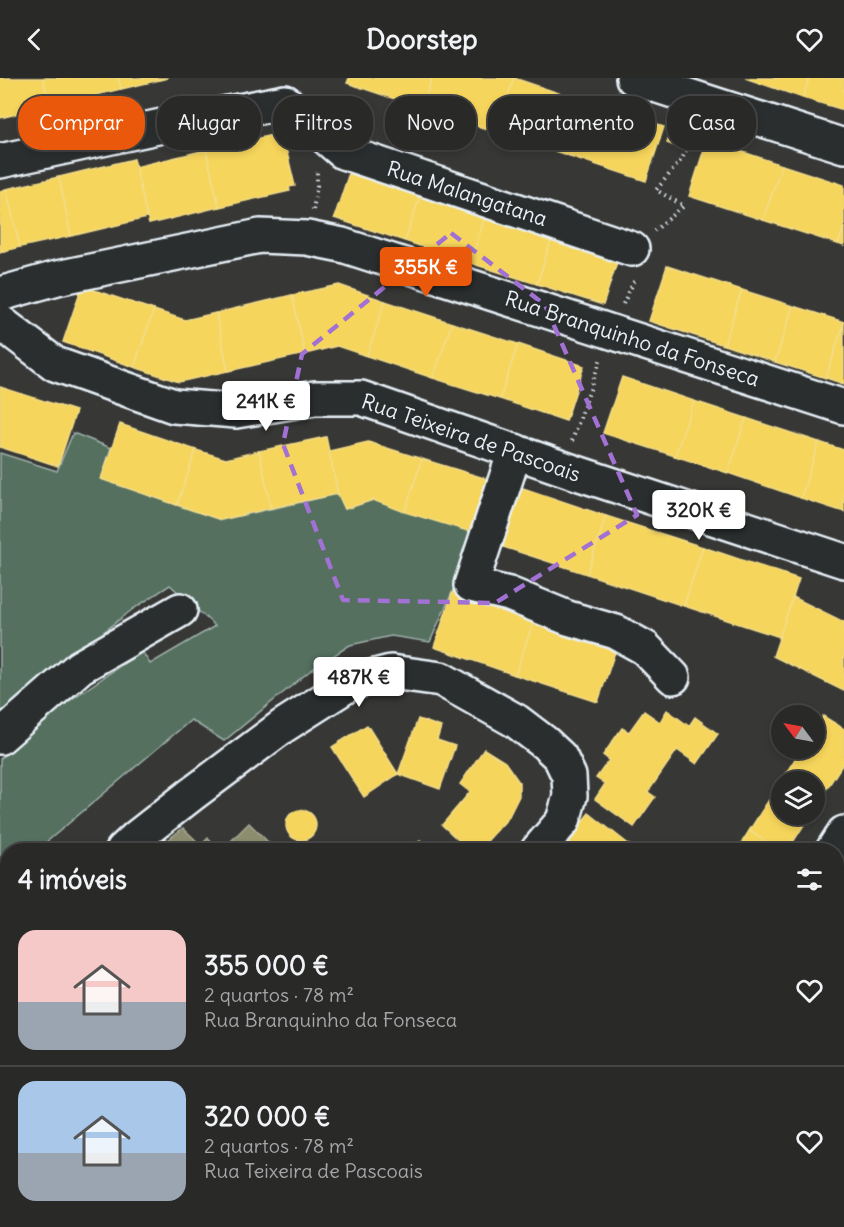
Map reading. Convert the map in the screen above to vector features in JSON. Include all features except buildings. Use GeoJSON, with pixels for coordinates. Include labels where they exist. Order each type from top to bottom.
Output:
{"type":"FeatureCollection","features":[{"type":"Feature","properties":{"kind":"street"},"geometry":{"type":"LineString","coordinates":[[633,78],[844,146]]}},
{"type":"Feature","properties":{"kind":"street","name":"Rua Malangatana"},"geometry":{"type":"LineString","coordinates":[[0,161],[285,102],[343,152],[632,249]]}},
{"type":"Feature","properties":{"kind":"street","name":"Rua Branquinho da Fonseca"},"geometry":{"type":"LineString","coordinates":[[0,294],[57,278],[260,236],[285,236],[342,245],[844,407]]}},
{"type":"Feature","properties":{"kind":"street","name":"Rua Teixeira de Pascoais"},"geometry":{"type":"LineString","coordinates":[[0,322],[55,364],[174,406],[236,411],[315,399],[361,398],[562,468],[844,561]]}},
{"type":"Feature","properties":{"kind":"street"},"geometry":{"type":"LineString","coordinates":[[515,452],[471,585],[509,594],[568,618],[615,632],[645,648],[673,676]]}},
{"type":"Feature","properties":{"kind":"street"},"geometry":{"type":"LineString","coordinates":[[0,737],[80,668],[180,610]]}},
{"type":"Feature","properties":{"kind":"street"},"geometry":{"type":"LineString","coordinates":[[131,843],[283,726],[352,682],[391,672],[441,679],[516,721],[545,742],[560,757],[568,776],[570,796],[563,820],[544,843]]}},
{"type":"Feature","properties":{"kind":"path"},"geometry":{"type":"LineString","coordinates":[[562,468],[617,311],[627,300],[636,276],[632,249],[684,206],[656,190],[682,159],[686,150]]}},
{"type":"Feature","properties":{"kind":"highlighted area"},"geometry":{"type":"Polygon","coordinates":[[[451,233],[545,305],[637,515],[495,603],[343,600],[283,444],[302,354],[451,233]]]}},
{"type":"Feature","properties":{"kind":"green space"},"geometry":{"type":"Polygon","coordinates":[[[73,433],[111,448],[101,479],[221,520],[338,494],[345,509],[373,500],[478,534],[430,642],[391,636],[350,645],[311,670],[224,741],[191,720],[45,843],[0,843],[0,759],[46,717],[142,651],[150,664],[215,626],[170,585],[133,609],[0,713],[0,453],[57,471],[73,433]]]}}]}
